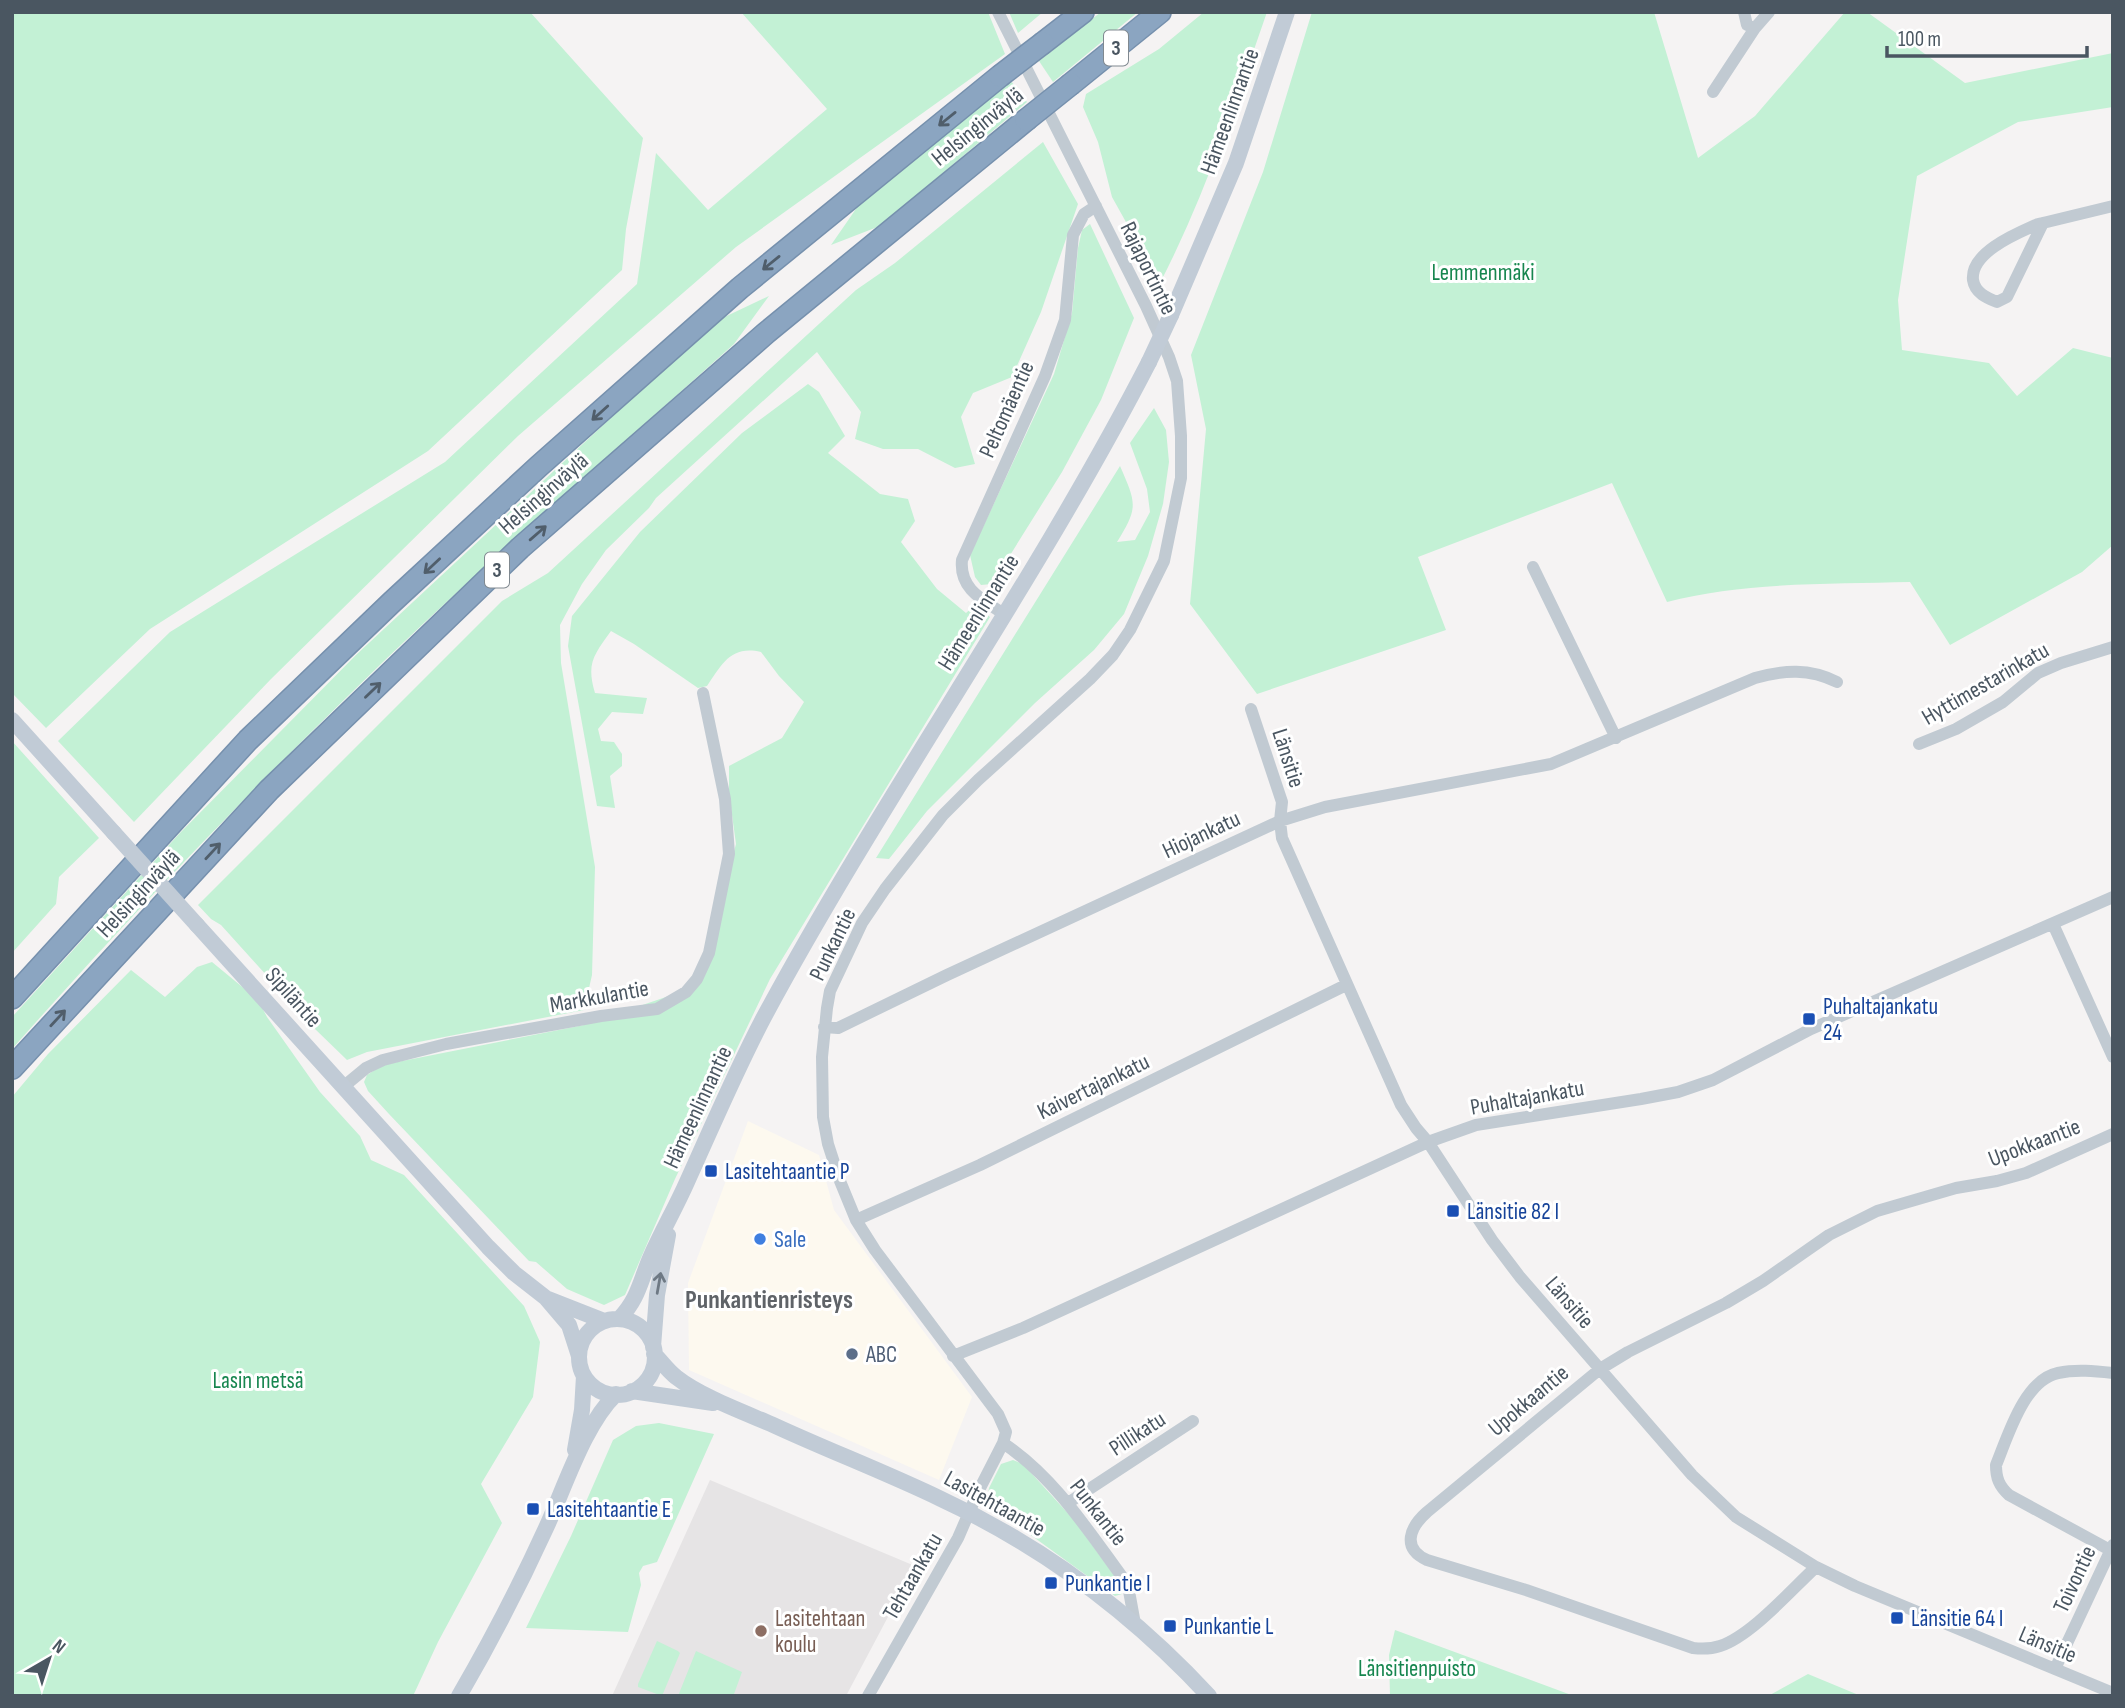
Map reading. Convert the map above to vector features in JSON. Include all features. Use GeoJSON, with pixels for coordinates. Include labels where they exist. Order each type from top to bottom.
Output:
{"type":"FeatureCollection","features":[{"type":"Feature","properties":{"kind":"highway","name":"Helsinginväylä"},"geometry":{"type":"LineString","coordinates":[[12,998],[248,740],[539,466],[740,288],[1000,76],[1083,12]]}},
{"type":"Feature","properties":{"kind":"highway","name":"Helsinginväylä"},"geometry":{"type":"LineString","coordinates":[[12,1068],[269,790],[520,548],[766,333],[1160,12]]}},
{"type":"Feature","properties":{"kind":"main road","name":"Hämeenlinnantie"},"geometry":{"type":"LineString","coordinates":[[611,1320],[638,1294],[651,1257],[761,1023],[795,960],[849,866],[1095,464],[1149,362],[1236,163],[1287,12]]}},
{"type":"Feature","properties":{"kind":"main road","name":"Sipiläntie"},"geometry":{"type":"LineString","coordinates":[[12,720],[488,1247],[514,1273],[546,1298],[569,1325],[579,1356]]}},
{"type":"Feature","properties":{"kind":"main road","name":"Hämeenlinnantie"},"geometry":{"type":"LineString","coordinates":[[654,1350],[657,1294],[671,1219]]}},
{"type":"Feature","properties":{"kind":"main road","name":"Sipiläntie"},"geometry":{"type":"LineString","coordinates":[[546,1298],[611,1320]]}},
{"type":"Feature","properties":{"kind":"main road"},"geometry":{"type":"LineString","coordinates":[[459,1696],[517,1589],[572,1467],[598,1417],[624,1393],[643,1384],[649,1376],[654,1350],[643,1329],[636,1324],[611,1320],[597,1324],[585,1336],[579,1356],[584,1376],[582,1410],[572,1467]]}},
{"type":"Feature","properties":{"kind":"main road","name":"Lasitehtaantie"},"geometry":{"type":"LineString","coordinates":[[654,1350],[676,1377],[726,1405],[893,1476],[998,1527],[1042,1555],[1135,1624],[1209,1696]]}},
{"type":"Feature","properties":{"kind":"main road"},"geometry":{"type":"LineString","coordinates":[[584,1376],[595,1388],[624,1393]]}},
{"type":"Feature","properties":{"kind":"main road","name":"Lasitehtaantie"},"geometry":{"type":"LineString","coordinates":[[624,1393],[726,1405]]}},
{"type":"Feature","properties":{"kind":"street","name":"Rajaportintie"},"geometry":{"type":"LineString","coordinates":[[998,12],[1146,306],[1177,381],[1181,478],[1164,561]]}},
{"type":"Feature","properties":{"kind":"street"},"geometry":{"type":"LineString","coordinates":[[1744,12],[1747,25],[1755,28]]}},
{"type":"Feature","properties":{"kind":"street"},"geometry":{"type":"LineString","coordinates":[[1713,92],[1755,28],[1769,12]]}},
{"type":"Feature","properties":{"kind":"street","name":"Peltomäentie"},"geometry":{"type":"LineString","coordinates":[[1004,614],[975,595],[968,587],[961,569],[962,560],[1045,376],[1065,320],[1073,235],[1084,214],[1096,206]]}},
{"type":"Feature","properties":{"kind":"street"},"geometry":{"type":"LineString","coordinates":[[2043,223],[2007,297],[1997,302],[1980,293],[1973,282],[1975,266],[1988,252],[2010,236],[2043,223],[2113,206]]}},
{"type":"Feature","properties":{"kind":"street","name":"Punkantie"},"geometry":{"type":"LineString","coordinates":[[1135,1624],[1129,1591],[1123,1578],[1068,1503],[1038,1470],[1003,1443],[1006,1432],[998,1414],[875,1250],[856,1220],[828,1144],[823,1117],[824,1027],[830,991],[862,923],[885,889],[943,815],[1113,655],[1130,630],[1164,561]]}},
{"type":"Feature","properties":{"kind":"street"},"geometry":{"type":"LineString","coordinates":[[1533,567],[1616,738]]}},
{"type":"Feature","properties":{"kind":"street","name":"Hyttimestarinkatu"},"geometry":{"type":"LineString","coordinates":[[1919,744],[1938,738],[2003,702],[2038,673],[2113,647]]}},
{"type":"Feature","properties":{"kind":"street","name":"Hiojankatu"},"geometry":{"type":"LineString","coordinates":[[824,1027],[838,1028],[1280,821],[1325,807],[1551,764],[1755,678],[1779,671],[1824,675],[1837,682]]}},
{"type":"Feature","properties":{"kind":"street","name":"Markkulantie"},"geometry":{"type":"LineString","coordinates":[[344,1087],[366,1068],[383,1060],[446,1044],[601,1016],[657,1009],[686,992],[709,953],[729,854],[725,799],[703,693]]}},
{"type":"Feature","properties":{"kind":"street","name":"Länsitie"},"geometry":{"type":"LineString","coordinates":[[1251,709],[1282,802],[1282,838],[1401,1105],[1520,1277],[1692,1475],[1716,1500],[1766,1538],[1816,1567],[2113,1693]]}},
{"type":"Feature","properties":{"kind":"street","name":"Puhaltajankatu"},"geometry":{"type":"LineString","coordinates":[[953,1356],[1035,1323],[1428,1142],[1476,1125],[1678,1092],[1713,1080],[1811,1029],[2113,897]]}},
{"type":"Feature","properties":{"kind":"street"},"geometry":{"type":"LineString","coordinates":[[2053,924],[2113,1057]]}},
{"type":"Feature","properties":{"kind":"street","name":"Kaivertajankatu"},"geometry":{"type":"LineString","coordinates":[[856,1220],[981,1165],[1346,985]]}},
{"type":"Feature","properties":{"kind":"street","name":"Upokkaantie"},"geometry":{"type":"LineString","coordinates":[[1816,1567],[1744,1633],[1722,1646],[1711,1649],[1693,1648],[1418,1556],[1413,1550],[1410,1536],[1419,1519],[1600,1369],[1628,1352],[1727,1304],[1829,1235],[1877,1211],[1956,1188],[2026,1173],[2113,1134]]}},
{"type":"Feature","properties":{"kind":"street"},"geometry":{"type":"LineString","coordinates":[[2112,1547],[2009,1495],[2000,1487],[1996,1465],[2026,1398],[2046,1378],[2058,1373],[2088,1370],[2113,1373]]}},
{"type":"Feature","properties":{"kind":"street","name":"Pillikatu"},"geometry":{"type":"LineString","coordinates":[[1068,1503],[1193,1421]]}},
{"type":"Feature","properties":{"kind":"street"},"geometry":{"type":"LineString","coordinates":[[969,1512],[1003,1443]]}},
{"type":"Feature","properties":{"kind":"street","name":"Tehtaankatu"},"geometry":{"type":"LineString","coordinates":[[868,1696],[958,1538],[969,1512]]}},
{"type":"Feature","properties":{"kind":"street","name":"Toivontie"},"geometry":{"type":"LineString","coordinates":[[2055,1670],[2112,1547]]}},
{"type":"Feature","properties":{"kind":"shaded area"},"geometry":{"type":"Polygon","coordinates":[[[748,1121],[819,1155],[834,1210],[972,1397],[939,1480],[689,1370],[688,1283],[748,1121]]]}},
{"type":"Feature","properties":{"kind":"shaded area","name":"Lasitehtaan koulu"},"geometry":{"type":"Polygon","coordinates":[[[710,1480],[915,1566],[846,1696],[612,1696],[710,1480]]]}},
{"type":"Feature","properties":{"kind":"green space"},"geometry":{"type":"Polygon","coordinates":[[[12,12],[530,12],[643,138],[626,229],[622,270],[428,451],[150,629],[46,728],[12,693],[12,12]]]}},
{"type":"Feature","properties":{"kind":"green space"},"geometry":{"type":"Polygon","coordinates":[[[741,12],[988,12],[1005,54],[736,247],[518,436],[271,679],[134,822],[58,741],[170,632],[445,462],[637,284],[656,153],[708,210],[827,109],[741,12]]]}},
{"type":"Feature","properties":{"kind":"green space"},"geometry":{"type":"Polygon","coordinates":[[[1009,12],[1043,12],[1018,33],[1009,12]]]}},
{"type":"Feature","properties":{"kind":"green space"},"geometry":{"type":"Polygon","coordinates":[[[1101,12],[1138,12],[1053,82],[1039,61],[1101,12]]]}},
{"type":"Feature","properties":{"kind":"green space"},"geometry":{"type":"Polygon","coordinates":[[[1204,12],[1267,12],[1205,183],[1160,283],[1112,197],[1098,142],[1083,107],[1086,94],[1159,49],[1204,12]]]}},
{"type":"Feature","properties":{"kind":"green space","name":"Lemmenmäki"},"geometry":{"type":"Polygon","coordinates":[[[1312,12],[1654,12],[1698,158],[1755,116],[1845,12],[1867,12],[1965,83],[2113,53],[2113,107],[2018,122],[1917,176],[1898,300],[1902,350],[1989,363],[2017,396],[2073,348],[2113,358],[2113,545],[2082,572],[1950,645],[1910,582],[1756,587],[1667,602],[1612,483],[1418,557],[1446,630],[1257,694],[1190,604],[1206,429],[1191,355],[1263,172],[1312,12]]]}},
{"type":"Feature","properties":{"kind":"green space"},"geometry":{"type":"Polygon","coordinates":[[[1011,81],[1027,102],[880,226],[831,245],[858,206],[1011,81]]]}},
{"type":"Feature","properties":{"kind":"green space"},"geometry":{"type":"Polygon","coordinates":[[[1043,142],[1078,204],[1041,312],[1012,377],[973,393],[961,417],[975,464],[955,468],[918,449],[883,449],[855,439],[861,412],[817,352],[656,498],[606,550],[582,584],[560,625],[561,663],[595,867],[592,975],[584,1010],[367,1052],[347,1060],[314,1028],[221,925],[198,905],[502,601],[548,573],[856,290],[895,263],[1043,142]]]}},
{"type":"Feature","properties":{"kind":"green space"},"geometry":{"type":"Polygon","coordinates":[[[1090,224],[1134,318],[1101,400],[1062,472],[992,584],[981,585],[975,577],[970,555],[1054,374],[1072,313],[1082,230],[1090,224]]]}},
{"type":"Feature","properties":{"kind":"green space"},"geometry":{"type":"Polygon","coordinates":[[[769,296],[734,344],[539,517],[317,726],[111,939],[12,1049],[12,1017],[179,834],[356,655],[714,322],[769,296]]]}},
{"type":"Feature","properties":{"kind":"green space"},"geometry":{"type":"Polygon","coordinates":[[[808,384],[819,392],[845,436],[828,453],[880,494],[908,499],[915,521],[901,542],[937,589],[966,613],[975,605],[990,617],[770,979],[675,1179],[625,1295],[604,1305],[567,1289],[536,1262],[529,1261],[389,1114],[368,1091],[364,1082],[367,1075],[382,1065],[584,1025],[698,986],[736,844],[729,793],[729,766],[782,738],[804,702],[761,652],[742,651],[728,658],[707,686],[698,688],[611,631],[593,660],[591,674],[595,693],[647,698],[643,714],[612,712],[598,729],[601,741],[614,742],[622,754],[622,766],[610,776],[615,808],[597,806],[568,646],[572,616],[640,532],[742,433],[808,384]]]}},
{"type":"Feature","properties":{"kind":"green space"},"geometry":{"type":"Polygon","coordinates":[[[1154,408],[1166,430],[1169,462],[1163,504],[1148,556],[1124,614],[1094,650],[1035,703],[927,811],[889,859],[876,858],[1120,466],[1133,505],[1129,521],[1117,542],[1135,540],[1150,512],[1147,489],[1130,443],[1154,408]]]}},
{"type":"Feature","properties":{"kind":"green space"},"geometry":{"type":"Polygon","coordinates":[[[12,741],[99,838],[59,877],[56,904],[12,953],[12,741]]]}},
{"type":"Feature","properties":{"kind":"green space","name":"Lasin metsä"},"geometry":{"type":"Polygon","coordinates":[[[212,962],[258,1000],[320,1092],[360,1136],[371,1160],[404,1175],[524,1306],[540,1342],[533,1397],[481,1484],[502,1523],[438,1642],[413,1696],[12,1696],[12,1097],[48,1054],[131,970],[165,997],[197,967],[212,962]]]}},
{"type":"Feature","properties":{"kind":"green space"},"geometry":{"type":"Polygon","coordinates":[[[659,1423],[714,1434],[657,1562],[643,1566],[639,1573],[641,1585],[628,1632],[526,1628],[571,1536],[613,1440],[636,1426],[659,1423]]]}},
{"type":"Feature","properties":{"kind":"green space"},"geometry":{"type":"Polygon","coordinates":[[[1013,1460],[1023,1464],[1074,1520],[1119,1582],[1122,1594],[1115,1596],[1021,1528],[995,1515],[986,1505],[989,1488],[1001,1464],[1013,1460]]]}},
{"type":"Feature","properties":{"kind":"green space","name":"Länsitienpuisto"},"geometry":{"type":"Polygon","coordinates":[[[1395,1630],[1574,1696],[1390,1696],[1389,1655],[1395,1630]]]}},
{"type":"Feature","properties":{"kind":"green space"},"geometry":{"type":"Polygon","coordinates":[[[657,1641],[680,1653],[662,1696],[638,1687],[657,1641]]]}},
{"type":"Feature","properties":{"kind":"green space"},"geometry":{"type":"Polygon","coordinates":[[[696,1651],[742,1672],[734,1694],[737,1696],[678,1696],[696,1651]]]}},
{"type":"Feature","properties":{"kind":"green space"},"geometry":{"type":"Polygon","coordinates":[[[1808,1674],[1861,1696],[1768,1696],[1808,1674]]]}},
{"type":"Feature","properties":{"kind":"place","name":"Puhaltajankatu 24"},"geometry":{"type":"Point","coordinates":[1809,1019]}},
{"type":"Feature","properties":{"kind":"place","name":"Lasitehtaantie P"},"geometry":{"type":"Point","coordinates":[711,1171]}},
{"type":"Feature","properties":{"kind":"place","name":"Länsitie 82 I"},"geometry":{"type":"Point","coordinates":[1453,1211]}},
{"type":"Feature","properties":{"kind":"place","name":"Sale"},"geometry":{"type":"Point","coordinates":[760,1239]}},
{"type":"Feature","properties":{"kind":"place","name":"ABC"},"geometry":{"type":"Point","coordinates":[852,1354]}},
{"type":"Feature","properties":{"kind":"place","name":"Lasitehtaantie E"},"geometry":{"type":"Point","coordinates":[533,1509]}},
{"type":"Feature","properties":{"kind":"place","name":"Punkantie I"},"geometry":{"type":"Point","coordinates":[1051,1583]}},
{"type":"Feature","properties":{"kind":"place","name":"Länsitie 64 I"},"geometry":{"type":"Point","coordinates":[1897,1618]}},
{"type":"Feature","properties":{"kind":"place","name":"Punkantie L"},"geometry":{"type":"Point","coordinates":[1170,1626]}},
{"type":"Feature","properties":{"kind":"place","name":"Lasitehtaan koulu"},"geometry":{"type":"Point","coordinates":[761,1631]}},
{"type":"Feature","properties":{"kind":"district","name":"Punkantienristeys"},"geometry":{"type":"Point","coordinates":[769,1299]}}]}
